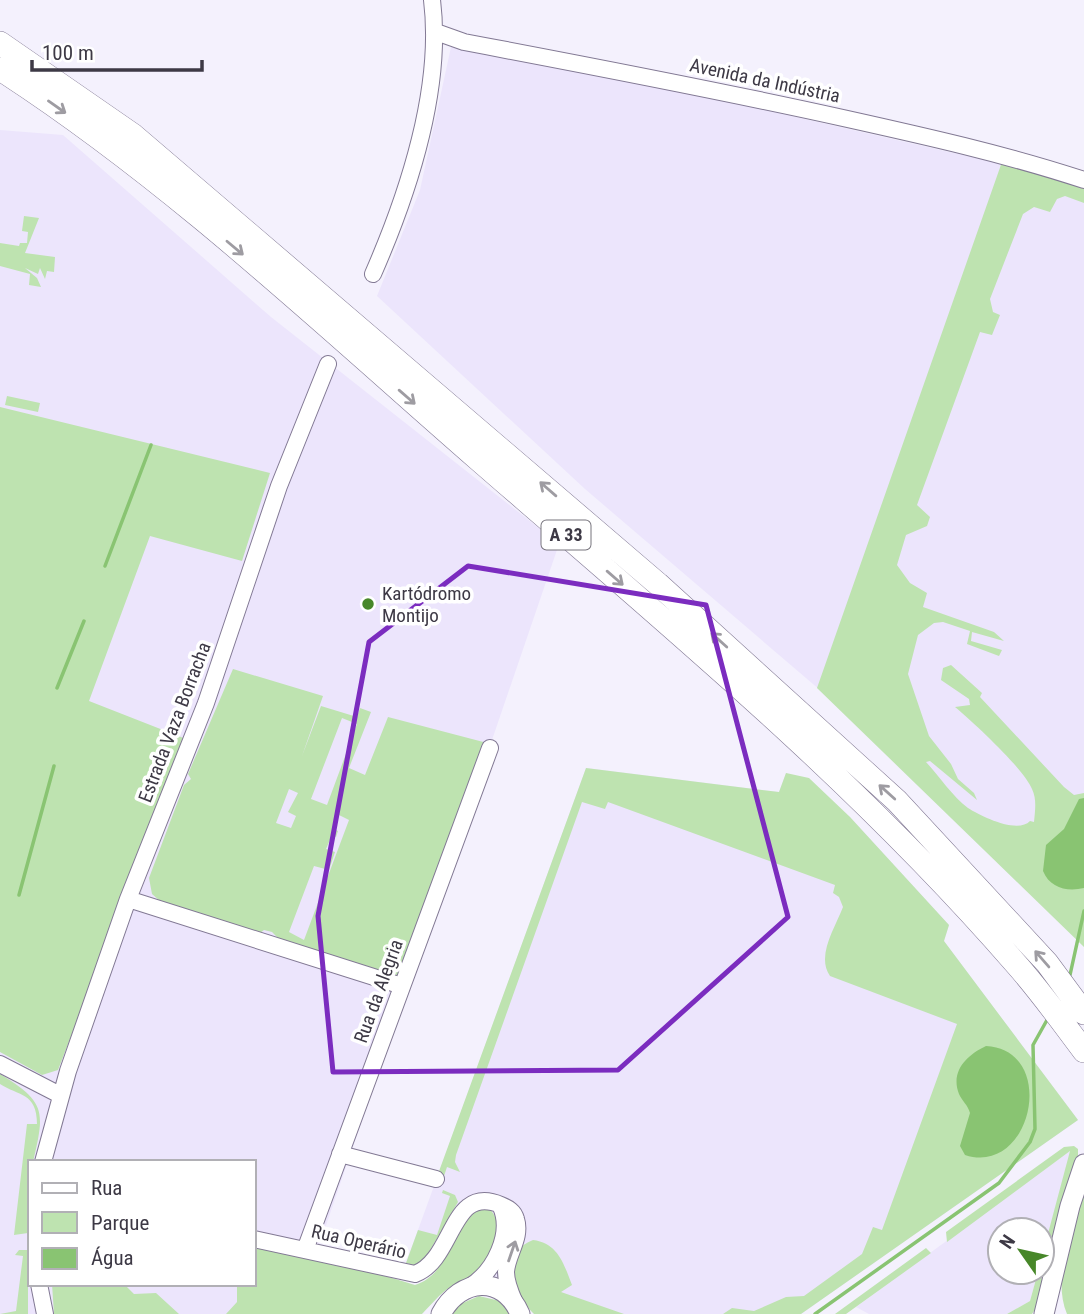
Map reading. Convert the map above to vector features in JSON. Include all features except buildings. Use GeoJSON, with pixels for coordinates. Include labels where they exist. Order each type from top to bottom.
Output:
{"type":"FeatureCollection","features":[{"type":"Feature","properties":{"kind":"highway","name":"A 33"},"geometry":{"type":"LineString","coordinates":[[0,43],[133,135],[658,584],[897,801],[1047,963],[1084,1013]]}},
{"type":"Feature","properties":{"kind":"highway","name":"A 33"},"geometry":{"type":"LineString","coordinates":[[0,69],[115,148],[281,288],[827,766],[917,856],[1016,963],[1084,1051]]}},
{"type":"Feature","properties":{"kind":"main road"},"geometry":{"type":"LineString","coordinates":[[1052,1311],[1055,1273],[1070,1206],[1084,1164]]}},
{"type":"Feature","properties":{"kind":"main road"},"geometry":{"type":"LineString","coordinates":[[441,1314],[454,1296],[469,1287],[494,1286],[518,1309]]}},
{"type":"Feature","properties":{"kind":"street"},"geometry":{"type":"LineString","coordinates":[[373,274],[409,181],[435,60],[436,32],[432,0]]}},
{"type":"Feature","properties":{"kind":"street","name":"Avenida da Indústria"},"geometry":{"type":"LineString","coordinates":[[436,32],[464,41],[709,89],[956,143],[1017,158],[1084,180]]}},
{"type":"Feature","properties":{"kind":"street","name":"Estrada Vaza Borracha"},"geometry":{"type":"LineString","coordinates":[[44,1160],[60,1095],[128,900],[206,703],[279,486],[328,364]]}},
{"type":"Feature","properties":{"kind":"street","name":"Rua da Alegria"},"geometry":{"type":"LineString","coordinates":[[305,1250],[490,748]]}},
{"type":"Feature","properties":{"kind":"street"},"geometry":{"type":"LineString","coordinates":[[128,900],[402,986]]}},
{"type":"Feature","properties":{"kind":"street"},"geometry":{"type":"LineString","coordinates":[[0,1064],[60,1095]]}},
{"type":"Feature","properties":{"kind":"street"},"geometry":{"type":"LineString","coordinates":[[340,1154],[436,1180]]}},
{"type":"Feature","properties":{"kind":"street","name":"Rua Operário"},"geometry":{"type":"LineString","coordinates":[[256,1239],[415,1274],[431,1265],[471,1203],[486,1199],[500,1205]]}},
{"type":"Feature","properties":{"kind":"street"},"geometry":{"type":"LineString","coordinates":[[469,1287],[487,1272],[500,1247],[505,1222],[500,1205]]}},
{"type":"Feature","properties":{"kind":"street"},"geometry":{"type":"LineString","coordinates":[[500,1205],[509,1209],[517,1222],[516,1240],[506,1271],[518,1309]]}},
{"type":"Feature","properties":{"kind":"street"},"geometry":{"type":"LineString","coordinates":[[36,1314],[39,1286]]}},
{"type":"Feature","properties":{"kind":"street"},"geometry":{"type":"LineString","coordinates":[[39,1286],[45,1314]]}},
{"type":"Feature","properties":{"kind":"highlighted area"},"geometry":{"type":"Polygon","coordinates":[[[468,566],[706,605],[788,917],[618,1070],[333,1072],[318,916],[369,642],[468,566]]]}},
{"type":"Feature","properties":{"kind":"shaded area"},"geometry":{"type":"Polygon","coordinates":[[[451,47],[734,103],[1002,164],[1084,192],[1084,928],[820,690],[585,489],[377,296],[420,190],[451,47]]]}},
{"type":"Feature","properties":{"kind":"shaded area"},"geometry":{"type":"Polygon","coordinates":[[[0,130],[63,135],[271,317],[559,544],[320,1243],[300,1268],[302,1314],[0,1314],[0,130]]]}},
{"type":"Feature","properties":{"kind":"shaded area"},"geometry":{"type":"Polygon","coordinates":[[[586,768],[779,792],[786,773],[850,817],[949,925],[944,941],[1078,1120],[801,1314],[534,1314],[513,1288],[490,1277],[406,1263],[586,768]]]}},
{"type":"Feature","properties":{"kind":"shaded area"},"geometry":{"type":"Polygon","coordinates":[[[1071,1150],[1053,1216],[986,1216],[986,1286],[1034,1286],[1030,1301],[1007,1314],[869,1314],[856,1307],[1071,1150]]]}},
{"type":"Feature","properties":{"kind":"green space"},"geometry":{"type":"Polygon","coordinates":[[[1003,159],[1084,188],[1084,203],[1065,196],[1057,199],[1050,212],[1034,207],[1023,214],[990,299],[993,312],[1000,315],[992,335],[980,332],[917,505],[930,517],[927,526],[906,535],[897,565],[910,583],[927,593],[923,607],[994,632],[1004,641],[972,632],[971,641],[1002,650],[999,656],[967,644],[970,631],[943,622],[934,623],[918,635],[908,674],[929,736],[951,764],[958,779],[974,793],[977,800],[930,761],[926,762],[968,808],[1009,825],[1024,825],[1030,821],[1034,822],[1035,797],[1019,770],[955,707],[970,705],[969,699],[941,680],[943,668],[951,665],[982,693],[980,697],[1064,787],[1074,795],[1084,793],[1084,947],[817,688],[1003,159]]]}},
{"type":"Feature","properties":{"kind":"green space"},"geometry":{"type":"Polygon","coordinates":[[[24,216],[39,218],[25,253],[55,257],[54,272],[47,271],[45,279],[40,268],[38,274],[25,268],[37,278],[41,287],[29,285],[30,274],[0,266],[0,243],[19,246],[20,243],[27,243],[28,232],[22,231],[24,216]]]}},
{"type":"Feature","properties":{"kind":"green space"},"geometry":{"type":"Polygon","coordinates":[[[7,396],[40,403],[38,412],[5,405],[7,396]]]}},
{"type":"Feature","properties":{"kind":"green space"},"geometry":{"type":"Polygon","coordinates":[[[0,407],[270,473],[242,561],[150,536],[89,701],[186,739],[58,1070],[42,1075],[0,1052],[0,407]]]}},
{"type":"Feature","properties":{"kind":"green space"},"geometry":{"type":"Polygon","coordinates":[[[233,669],[323,696],[302,756],[321,706],[357,717],[360,708],[371,712],[349,768],[365,775],[388,717],[491,744],[405,971],[396,977],[278,938],[272,932],[264,930],[260,933],[160,901],[152,894],[149,878],[184,785],[191,779],[188,774],[233,669]],[[342,718],[311,799],[327,805],[357,724],[342,718]],[[289,789],[276,823],[291,828],[296,816],[288,812],[298,793],[289,789]],[[339,815],[333,828],[338,831],[336,837],[332,835],[326,849],[335,852],[329,870],[314,866],[289,932],[304,940],[349,820],[339,815]]]}},
{"type":"Feature","properties":{"kind":"green space"},"geometry":{"type":"Polygon","coordinates":[[[586,768],[779,792],[786,773],[809,778],[850,817],[949,925],[944,941],[1078,1120],[801,1314],[723,1314],[732,1308],[754,1311],[786,1297],[804,1296],[862,1254],[873,1227],[882,1230],[957,1024],[830,976],[826,968],[826,951],[843,907],[839,897],[833,893],[835,885],[608,802],[605,809],[582,802],[456,1155],[455,1162],[460,1172],[447,1167],[444,1176],[438,1174],[586,768]]]}},
{"type":"Feature","properties":{"kind":"green space"},"geometry":{"type":"Polygon","coordinates":[[[0,1074],[26,1092],[34,1101],[40,1119],[33,1160],[28,1160],[28,1233],[14,1235],[27,1124],[37,1124],[34,1106],[30,1100],[0,1084],[0,1074]]]}},
{"type":"Feature","properties":{"kind":"green space"},"geometry":{"type":"Polygon","coordinates":[[[1074,1146],[1078,1149],[1078,1157],[1056,1236],[1056,1216],[1053,1216],[1070,1151],[947,1242],[946,1232],[1064,1147],[1074,1146]]]}},
{"type":"Feature","properties":{"kind":"green space"},"geometry":{"type":"Polygon","coordinates":[[[1084,1186],[1084,1314],[1067,1314],[1063,1299],[1063,1267],[1084,1186]]]}},
{"type":"Feature","properties":{"kind":"green space"},"geometry":{"type":"Polygon","coordinates":[[[443,1190],[455,1195],[458,1202],[425,1259],[416,1266],[406,1263],[418,1230],[437,1235],[450,1196],[442,1193],[443,1190]]]}},
{"type":"Feature","properties":{"kind":"green space"},"geometry":{"type":"Polygon","coordinates":[[[487,1207],[496,1218],[498,1233],[487,1262],[478,1271],[446,1290],[422,1314],[226,1314],[237,1302],[237,1286],[256,1286],[256,1243],[343,1263],[415,1285],[435,1272],[464,1222],[476,1210],[487,1207]]]}},
{"type":"Feature","properties":{"kind":"green space"},"geometry":{"type":"Polygon","coordinates":[[[533,1240],[549,1245],[563,1262],[572,1285],[561,1292],[624,1314],[534,1314],[521,1297],[514,1275],[517,1254],[533,1240]]]}},
{"type":"Feature","properties":{"kind":"green space"},"geometry":{"type":"Polygon","coordinates":[[[926,1248],[931,1253],[846,1314],[835,1314],[926,1248]]]}},
{"type":"Feature","properties":{"kind":"green space"},"geometry":{"type":"Polygon","coordinates":[[[19,1250],[28,1250],[28,1314],[0,1314],[16,1311],[23,1256],[15,1255],[19,1250]]]}},
{"type":"Feature","properties":{"kind":"green space"},"geometry":{"type":"Polygon","coordinates":[[[52,1286],[126,1286],[134,1294],[156,1293],[179,1314],[54,1314],[52,1286]]]}},
{"type":"Feature","properties":{"kind":"green space"},"geometry":{"type":"Polygon","coordinates":[[[1034,1286],[1042,1286],[1032,1314],[1007,1314],[1030,1301],[1034,1286]]]}},
{"type":"Feature","properties":{"kind":"green space"},"geometry":{"type":"Polygon","coordinates":[[[479,1296],[500,1301],[511,1314],[451,1314],[458,1305],[479,1296]]]}},
{"type":"Feature","properties":{"kind":"water"},"geometry":{"type":"Polygon","coordinates":[[[1084,798],[1084,888],[1065,889],[1050,881],[1043,871],[1046,845],[1064,829],[1079,799],[1084,798]]]}},
{"type":"Feature","properties":{"kind":"water"},"geometry":{"type":"Polygon","coordinates":[[[986,1046],[1009,1053],[1023,1068],[1029,1088],[1028,1110],[1020,1131],[1007,1148],[988,1157],[965,1155],[960,1146],[970,1113],[957,1086],[962,1065],[972,1054],[986,1046]]]}},
{"type":"Feature","properties":{"kind":"waterway"},"geometry":{"type":"LineString","coordinates":[[105,566],[151,445]]}},
{"type":"Feature","properties":{"kind":"waterway"},"geometry":{"type":"LineString","coordinates":[[57,688],[84,621]]}},
{"type":"Feature","properties":{"kind":"waterway"},"geometry":{"type":"LineString","coordinates":[[19,895],[54,766]]}},
{"type":"Feature","properties":{"kind":"waterway"},"geometry":{"type":"LineString","coordinates":[[1070,975],[1084,911]]}},
{"type":"Feature","properties":{"kind":"waterway"},"geometry":{"type":"LineString","coordinates":[[815,1314],[999,1183],[1030,1142],[1035,1129],[1033,1045],[1047,1020]]}},
{"type":"Feature","properties":{"kind":"place","name":"Kartódromo Montijo"},"geometry":{"type":"Point","coordinates":[368,604]}}]}
